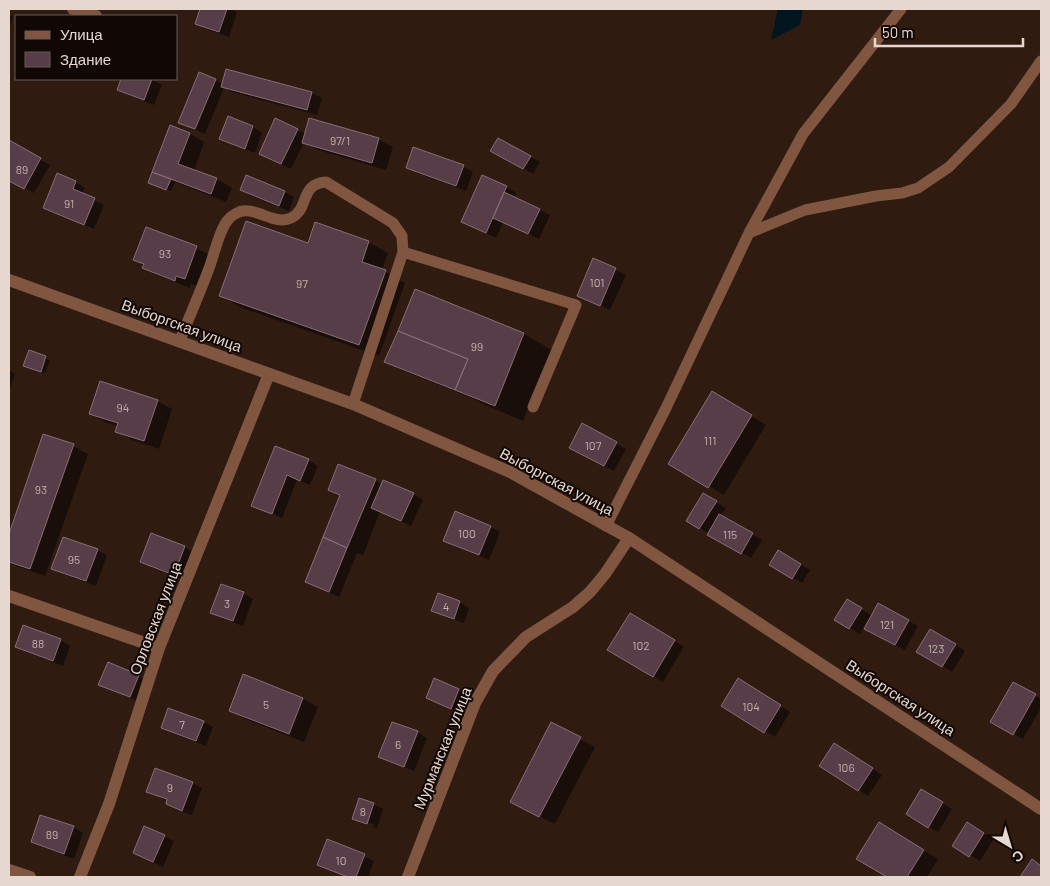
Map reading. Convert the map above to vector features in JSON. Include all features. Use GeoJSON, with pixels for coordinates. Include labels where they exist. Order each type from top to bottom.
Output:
{"type":"FeatureCollection","features":[{"type":"Feature","properties":{"kind":"street"},"geometry":{"type":"LineString","coordinates":[[73,9],[93,15]]}},
{"type":"Feature","properties":{"kind":"street","name":"Выборгская улица"},"geometry":{"type":"LineString","coordinates":[[9,280],[353,404],[510,472],[629,538],[1041,808]]}},
{"type":"Feature","properties":{"kind":"street","name":"Орловская улица"},"geometry":{"type":"LineString","coordinates":[[80,877],[109,804],[159,648],[269,374]]}},
{"type":"Feature","properties":{"kind":"street","name":"Мурманская улица"},"geometry":{"type":"LineString","coordinates":[[408,877],[475,703],[493,672],[526,637],[573,608],[590,592],[605,574],[629,538]]}},
{"type":"Feature","properties":{"kind":"street"},"geometry":{"type":"LineString","coordinates":[[9,596],[159,648]]}},
{"type":"Feature","properties":{"kind":"street"},"geometry":{"type":"LineString","coordinates":[[9,870],[30,877]]}},
{"type":"Feature","properties":{"kind":"lane"},"geometry":{"type":"LineString","coordinates":[[606,526],[666,408],[749,233],[804,134],[901,9]]}},
{"type":"Feature","properties":{"kind":"lane"},"geometry":{"type":"LineString","coordinates":[[749,233],[805,210],[876,196],[902,193],[918,188],[956,161],[1010,104],[1041,61]]}},
{"type":"Feature","properties":{"kind":"lane"},"geometry":{"type":"LineString","coordinates":[[179,342],[225,224],[232,216],[240,212],[250,211],[280,220],[290,218],[298,213],[311,186],[326,182],[393,223],[402,236],[403,252],[353,404]]}},
{"type":"Feature","properties":{"kind":"lane"},"geometry":{"type":"LineString","coordinates":[[403,252],[576,305],[532,408]]}},
{"type":"Feature","properties":{"kind":"water"},"geometry":{"type":"Polygon","coordinates":[[[778,9],[803,9],[800,25],[771,40],[778,9]]]}},
{"type":"Feature","properties":{"kind":"building"},"geometry":{"type":"Polygon","coordinates":[[[200,9],[227,9],[219,32],[195,24],[200,9]]]}},
{"type":"Feature","properties":{"kind":"building"},"geometry":{"type":"Polygon","coordinates":[[[226,69],[312,92],[307,110],[221,87],[226,69]]]}},
{"type":"Feature","properties":{"kind":"building"},"geometry":{"type":"Polygon","coordinates":[[[199,72],[216,79],[195,129],[178,123],[199,72]]]}},
{"type":"Feature","properties":{"kind":"building"},"geometry":{"type":"Polygon","coordinates":[[[121,80],[152,80],[144,100],[117,90],[121,80]]]}},
{"type":"Feature","properties":{"kind":"building"},"geometry":{"type":"Polygon","coordinates":[[[228,116],[253,126],[245,149],[219,139],[228,116]]]}},
{"type":"Feature","properties":{"kind":"building"},"geometry":{"type":"Polygon","coordinates":[[[275,118],[298,129],[281,164],[259,154],[275,118]]]}},
{"type":"Feature","properties":{"kind":"building"},"geometry":{"type":"Polygon","coordinates":[[[309,118],[379,138],[372,163],[302,143],[309,118]]]}},
{"type":"Feature","properties":{"kind":"building"},"geometry":{"type":"Polygon","coordinates":[[[170,125],[190,133],[178,164],[217,178],[211,194],[152,172],[170,125]]]}},
{"type":"Feature","properties":{"kind":"building"},"geometry":{"type":"Polygon","coordinates":[[[498,138],[531,156],[523,169],[490,151],[498,138]]]}},
{"type":"Feature","properties":{"kind":"building"},"geometry":{"type":"Polygon","coordinates":[[[9,140],[41,158],[24,189],[9,181],[9,140]]]}},
{"type":"Feature","properties":{"kind":"building"},"geometry":{"type":"Polygon","coordinates":[[[413,147],[464,165],[456,186],[406,168],[413,147]]]}},
{"type":"Feature","properties":{"kind":"building"},"geometry":{"type":"Polygon","coordinates":[[[152,172],[171,179],[166,190],[148,183],[152,172]]]}},
{"type":"Feature","properties":{"kind":"building"},"geometry":{"type":"Polygon","coordinates":[[[57,173],[76,181],[73,189],[95,198],[84,225],[43,208],[57,173]]]}},
{"type":"Feature","properties":{"kind":"building"},"geometry":{"type":"Polygon","coordinates":[[[246,175],[285,191],[279,206],[240,190],[246,175]]]}},
{"type":"Feature","properties":{"kind":"building"},"geometry":{"type":"Polygon","coordinates":[[[482,175],[507,186],[486,233],[461,222],[482,175]]]}},
{"type":"Feature","properties":{"kind":"building"},"geometry":{"type":"Polygon","coordinates":[[[504,192],[540,209],[528,234],[493,218],[504,192]]]}},
{"type":"Feature","properties":{"kind":"building"},"geometry":{"type":"Polygon","coordinates":[[[246,221],[308,243],[315,222],[369,241],[362,262],[386,270],[359,345],[219,296],[246,221]]]}},
{"type":"Feature","properties":{"kind":"building"},"geometry":{"type":"Polygon","coordinates":[[[146,227],[197,246],[185,279],[176,276],[175,281],[142,268],[144,264],[133,260],[146,227]]]}},
{"type":"Feature","properties":{"kind":"building"},"geometry":{"type":"Polygon","coordinates":[[[593,258],[616,268],[600,306],[577,296],[593,258]]]}},
{"type":"Feature","properties":{"kind":"building"},"geometry":{"type":"Polygon","coordinates":[[[415,289],[524,333],[495,406],[455,390],[468,359],[398,331],[415,289]]]}},
{"type":"Feature","properties":{"kind":"building"},"geometry":{"type":"Polygon","coordinates":[[[398,331],[468,359],[455,390],[384,362],[398,331]]]}},
{"type":"Feature","properties":{"kind":"building"},"geometry":{"type":"Polygon","coordinates":[[[29,350],[46,356],[41,372],[23,366],[29,350]]]}},
{"type":"Feature","properties":{"kind":"building"},"geometry":{"type":"Polygon","coordinates":[[[100,381],[158,400],[144,441],[115,432],[118,423],[89,414],[100,381]]]}},
{"type":"Feature","properties":{"kind":"building"},"geometry":{"type":"Polygon","coordinates":[[[712,391],[752,415],[708,488],[668,464],[712,391]]]}},
{"type":"Feature","properties":{"kind":"building"},"geometry":{"type":"Polygon","coordinates":[[[582,423],[617,442],[604,466],[569,448],[582,423]]]}},
{"type":"Feature","properties":{"kind":"building"},"geometry":{"type":"Polygon","coordinates":[[[43,434],[74,444],[30,569],[9,562],[9,534],[43,434]]]}},
{"type":"Feature","properties":{"kind":"building"},"geometry":{"type":"Polygon","coordinates":[[[275,446],[309,459],[300,481],[287,475],[272,514],[251,506],[275,446]]]}},
{"type":"Feature","properties":{"kind":"building"},"geometry":{"type":"Polygon","coordinates":[[[338,464],[376,479],[347,548],[323,537],[340,495],[328,490],[338,464]]]}},
{"type":"Feature","properties":{"kind":"building"},"geometry":{"type":"Polygon","coordinates":[[[383,480],[414,493],[401,521],[371,508],[383,480]]]}},
{"type":"Feature","properties":{"kind":"building"},"geometry":{"type":"Polygon","coordinates":[[[703,493],[717,501],[699,529],[686,521],[703,493]]]}},
{"type":"Feature","properties":{"kind":"building"},"geometry":{"type":"Polygon","coordinates":[[[455,511],[491,526],[479,555],[443,541],[455,511]]]}},
{"type":"Feature","properties":{"kind":"building"},"geometry":{"type":"Polygon","coordinates":[[[719,514],[753,533],[741,554],[707,535],[719,514]]]}},
{"type":"Feature","properties":{"kind":"building"},"geometry":{"type":"Polygon","coordinates":[[[151,533],[185,546],[174,575],[140,562],[151,533]]]}},
{"type":"Feature","properties":{"kind":"building"},"geometry":{"type":"Polygon","coordinates":[[[63,537],[98,549],[86,581],[51,569],[63,537]]]}},
{"type":"Feature","properties":{"kind":"building"},"geometry":{"type":"Polygon","coordinates":[[[323,537],[347,548],[329,592],[305,582],[323,537]]]}},
{"type":"Feature","properties":{"kind":"building"},"geometry":{"type":"Polygon","coordinates":[[[778,550],[801,564],[792,579],[769,565],[778,550]]]}},
{"type":"Feature","properties":{"kind":"building"},"geometry":{"type":"Polygon","coordinates":[[[221,584],[244,592],[233,621],[210,613],[221,584]]]}},
{"type":"Feature","properties":{"kind":"building"},"geometry":{"type":"Polygon","coordinates":[[[438,593],[460,601],[454,619],[431,611],[438,593]]]}},
{"type":"Feature","properties":{"kind":"building"},"geometry":{"type":"Polygon","coordinates":[[[847,599],[862,608],[849,629],[834,620],[847,599]]]}},
{"type":"Feature","properties":{"kind":"building"},"geometry":{"type":"Polygon","coordinates":[[[878,603],[909,620],[895,645],[864,629],[878,603]]]}},
{"type":"Feature","properties":{"kind":"building"},"geometry":{"type":"Polygon","coordinates":[[[630,613],[675,640],[653,677],[607,650],[630,613]]]}},
{"type":"Feature","properties":{"kind":"building"},"geometry":{"type":"Polygon","coordinates":[[[23,625],[61,639],[53,661],[15,647],[23,625]]]}},
{"type":"Feature","properties":{"kind":"building"},"geometry":{"type":"Polygon","coordinates":[[[930,629],[956,644],[942,667],[916,652],[930,629]]]}},
{"type":"Feature","properties":{"kind":"building"},"geometry":{"type":"Polygon","coordinates":[[[108,662],[139,675],[130,697],[98,685],[108,662]]]}},
{"type":"Feature","properties":{"kind":"building"},"geometry":{"type":"Polygon","coordinates":[[[243,674],[303,698],[289,734],[229,711],[243,674]]]}},
{"type":"Feature","properties":{"kind":"building"},"geometry":{"type":"Polygon","coordinates":[[[434,678],[459,689],[451,709],[426,698],[434,678]]]}},
{"type":"Feature","properties":{"kind":"building"},"geometry":{"type":"Polygon","coordinates":[[[738,678],[781,705],[764,733],[721,706],[738,678]]]}},
{"type":"Feature","properties":{"kind":"building"},"geometry":{"type":"Polygon","coordinates":[[[1013,682],[1036,694],[1013,735],[990,722],[1013,682]]]}},
{"type":"Feature","properties":{"kind":"building"},"geometry":{"type":"Polygon","coordinates":[[[168,708],[204,721],[196,741],[161,728],[168,708]]]}},
{"type":"Feature","properties":{"kind":"building"},"geometry":{"type":"Polygon","coordinates":[[[392,722],[418,731],[404,767],[378,757],[392,722]]]}},
{"type":"Feature","properties":{"kind":"building"},"geometry":{"type":"Polygon","coordinates":[[[551,722],[581,737],[539,817],[510,802],[551,722]]]}},
{"type":"Feature","properties":{"kind":"building"},"geometry":{"type":"Polygon","coordinates":[[[834,743],[873,768],[858,791],[819,766],[834,743]]]}},
{"type":"Feature","properties":{"kind":"building"},"geometry":{"type":"Polygon","coordinates":[[[155,768],[193,782],[182,811],[166,804],[167,799],[146,792],[155,768]]]}},
{"type":"Feature","properties":{"kind":"building"},"geometry":{"type":"Polygon","coordinates":[[[921,789],[943,802],[928,828],[906,814],[921,789]]]}},
{"type":"Feature","properties":{"kind":"building"},"geometry":{"type":"Polygon","coordinates":[[[359,798],[374,803],[367,824],[352,819],[359,798]]]}},
{"type":"Feature","properties":{"kind":"building"},"geometry":{"type":"Polygon","coordinates":[[[40,815],[74,826],[64,854],[31,842],[40,815]]]}},
{"type":"Feature","properties":{"kind":"building"},"geometry":{"type":"Polygon","coordinates":[[[879,822],[924,850],[907,877],[887,877],[856,859],[879,822]]]}},
{"type":"Feature","properties":{"kind":"building"},"geometry":{"type":"Polygon","coordinates":[[[967,822],[984,833],[969,857],[952,846],[967,822]]]}},
{"type":"Feature","properties":{"kind":"building"},"geometry":{"type":"Polygon","coordinates":[[[144,826],[165,835],[153,862],[133,853],[144,826]]]}},
{"type":"Feature","properties":{"kind":"building"},"geometry":{"type":"Polygon","coordinates":[[[327,839],[365,854],[356,877],[348,877],[317,865],[327,839]]]}},
{"type":"Feature","properties":{"kind":"building"},"geometry":{"type":"Polygon","coordinates":[[[1032,859],[1041,866],[1041,877],[1020,877],[1032,859]]]}}]}
